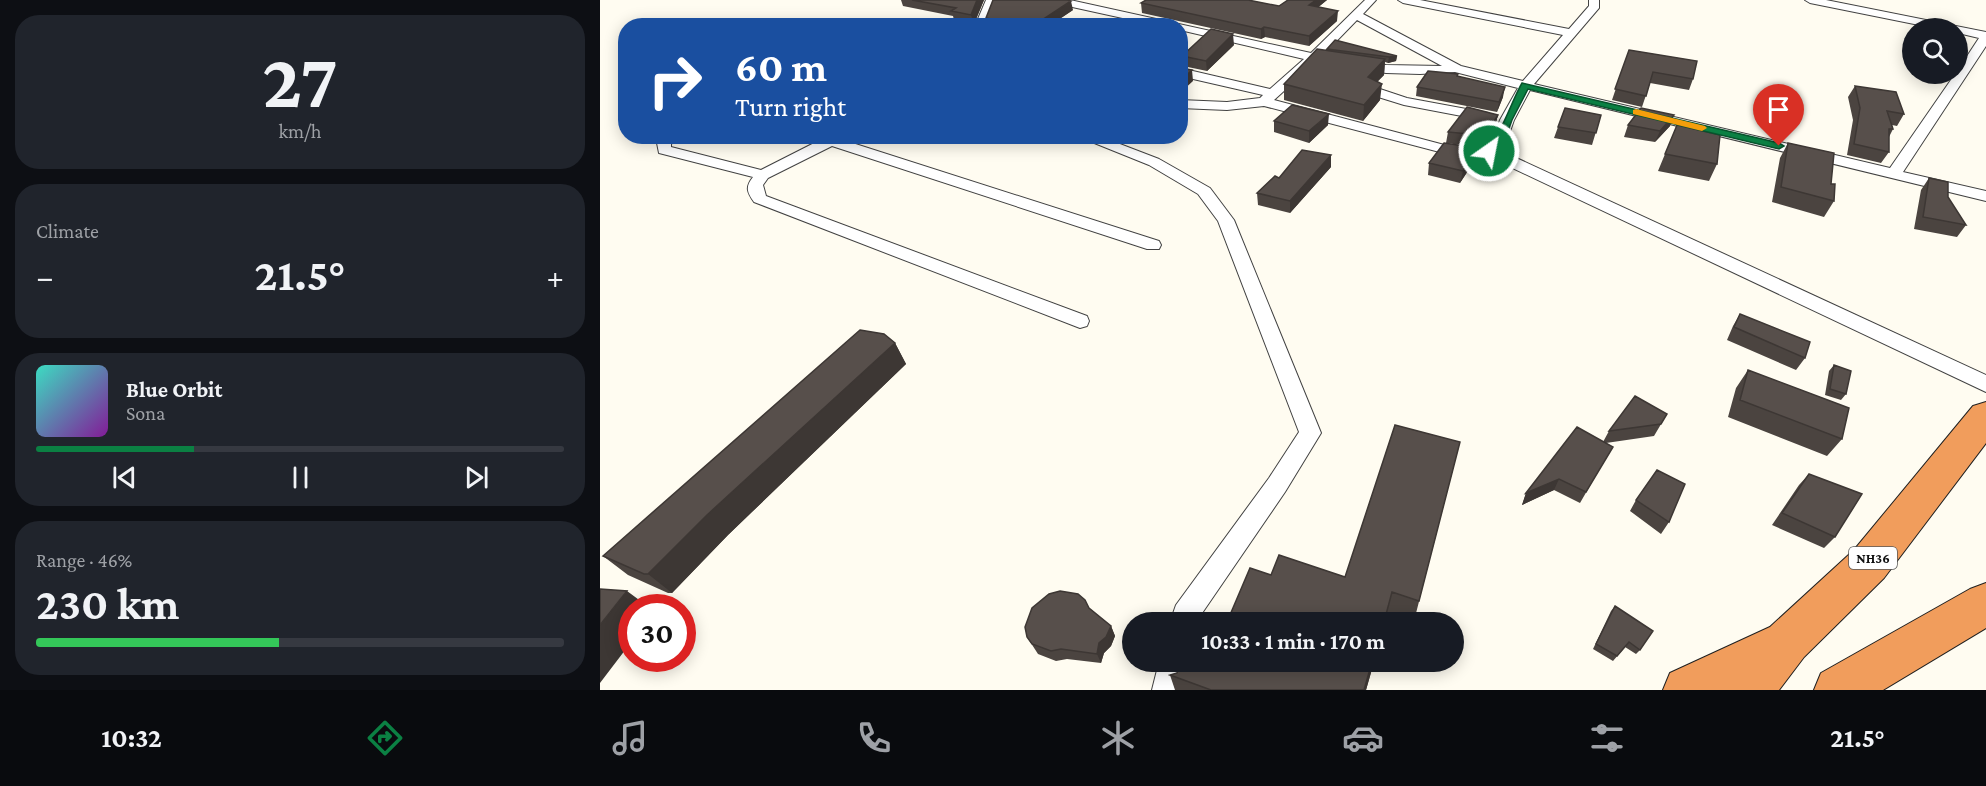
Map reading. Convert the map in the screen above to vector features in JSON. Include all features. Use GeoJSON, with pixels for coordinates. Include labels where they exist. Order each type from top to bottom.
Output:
{"type":"FeatureCollection","features":[{"type":"Feature","properties":{"kind":"highway","name":"NH36"},"geometry":{"type":"LineString","coordinates":[[1749,690],[1788,641],[1869,564],[1986,416]]}},
{"type":"Feature","properties":{"kind":"highway"},"geometry":{"type":"LineString","coordinates":[[1838,690],[1986,604]]}},
{"type":"Feature","properties":{"kind":"highway"},"geometry":{"type":"LineString","coordinates":[[1687,690],[1749,662],[1788,641]]}},
{"type":"Feature","properties":{"kind":"street"},"geometry":{"type":"LineString","coordinates":[[984,18],[991,0]]}},
{"type":"Feature","properties":{"kind":"street"},"geometry":{"type":"LineString","coordinates":[[1054,0],[1143,18]]}},
{"type":"Feature","properties":{"kind":"street"},"geometry":{"type":"LineString","coordinates":[[1188,104],[1227,106],[1269,98],[1316,56],[1371,0]]}},
{"type":"Feature","properties":{"kind":"street"},"geometry":{"type":"LineString","coordinates":[[1403,0],[1572,33]]}},
{"type":"Feature","properties":{"kind":"street"},"geometry":{"type":"LineString","coordinates":[[1188,74],[1451,151],[1471,154],[1489,151],[1499,142],[1507,120],[1526,85],[1595,6],[1594,0]]}},
{"type":"Feature","properties":{"kind":"street"},"geometry":{"type":"LineString","coordinates":[[1810,0],[1902,19]]}},
{"type":"Feature","properties":{"kind":"street"},"geometry":{"type":"LineString","coordinates":[[1125,18],[1144,5]]}},
{"type":"Feature","properties":{"kind":"street"},"geometry":{"type":"LineString","coordinates":[[1356,15],[1457,69],[1986,196]]}},
{"type":"Feature","properties":{"kind":"street"},"geometry":{"type":"LineString","coordinates":[[1188,28],[1395,71],[1426,72],[1457,69]]}},
{"type":"Feature","properties":{"kind":"street"},"geometry":{"type":"LineString","coordinates":[[1894,174],[1986,36],[1968,32]]}},
{"type":"Feature","properties":{"kind":"street"},"geometry":{"type":"LineString","coordinates":[[1380,93],[1404,100],[1507,120]]}},
{"type":"Feature","properties":{"kind":"street"},"geometry":{"type":"LineString","coordinates":[[664,144],[664,150],[763,175]]}},
{"type":"Feature","properties":{"kind":"street"},"geometry":{"type":"LineString","coordinates":[[826,144],[763,175],[755,185],[755,191],[760,199],[1080,321]]}},
{"type":"Feature","properties":{"kind":"street"},"geometry":{"type":"LineString","coordinates":[[851,144],[1153,245]]}},
{"type":"Feature","properties":{"kind":"street"},"geometry":{"type":"LineString","coordinates":[[1106,144],[1154,162],[1204,191],[1226,220],[1310,433],[1277,485],[1186,612]]}},
{"type":"Feature","properties":{"kind":"street"},"geometry":{"type":"LineString","coordinates":[[1489,151],[1986,384]]}},
{"type":"Feature","properties":{"kind":"street"},"geometry":{"type":"LineString","coordinates":[[1166,690],[1170,672]]}},
{"type":"Feature","properties":{"kind":"building"},"geometry":{"type":"Polygon","coordinates":[[[912,0],[977,0],[971,15],[951,11],[956,8],[912,0]]]}},
{"type":"Feature","properties":{"kind":"building"},"geometry":{"type":"Polygon","coordinates":[[[993,0],[1071,1],[1045,18],[986,18],[993,0]]]}},
{"type":"Feature","properties":{"kind":"building"},"geometry":{"type":"Polygon","coordinates":[[[1146,0],[1248,0],[1279,6],[1288,0],[1316,0],[1309,5],[1338,11],[1309,36],[1264,27],[1261,29],[1141,3],[1146,0]]]}},
{"type":"Feature","properties":{"kind":"building"},"geometry":{"type":"Polygon","coordinates":[[[1211,29],[1233,34],[1206,61],[1188,57],[1188,50],[1211,29]]]}},
{"type":"Feature","properties":{"kind":"building"},"geometry":{"type":"Polygon","coordinates":[[[1335,40],[1397,56],[1327,49],[1335,40]]]}},
{"type":"Feature","properties":{"kind":"building"},"geometry":{"type":"Polygon","coordinates":[[[1317,49],[1385,59],[1368,77],[1382,84],[1364,105],[1284,84],[1317,49]]]}},
{"type":"Feature","properties":{"kind":"building"},"geometry":{"type":"Polygon","coordinates":[[[1629,50],[1697,61],[1693,79],[1653,72],[1646,96],[1615,89],[1629,50]]]}},
{"type":"Feature","properties":{"kind":"building"},"geometry":{"type":"Polygon","coordinates":[[[1428,71],[1458,74],[1457,76],[1505,87],[1499,102],[1417,87],[1428,71]]]}},
{"type":"Feature","properties":{"kind":"building"},"geometry":{"type":"Polygon","coordinates":[[[1855,86],[1896,92],[1904,114],[1887,111],[1893,129],[1889,129],[1889,152],[1854,144],[1860,108],[1855,86]]]}},
{"type":"Feature","properties":{"kind":"building"},"geometry":{"type":"Polygon","coordinates":[[[1292,105],[1329,114],[1309,131],[1274,121],[1292,105]]]}},
{"type":"Feature","properties":{"kind":"building"},"geometry":{"type":"Polygon","coordinates":[[[1467,107],[1498,115],[1488,132],[1479,135],[1448,132],[1467,107]]]}},
{"type":"Feature","properties":{"kind":"building"},"geometry":{"type":"Polygon","coordinates":[[[1565,108],[1601,115],[1596,133],[1558,127],[1565,108]]]}},
{"type":"Feature","properties":{"kind":"building"},"geometry":{"type":"Polygon","coordinates":[[[1641,108],[1674,115],[1660,131],[1628,125],[1641,108]]]}},
{"type":"Feature","properties":{"kind":"building"},"geometry":{"type":"Polygon","coordinates":[[[1677,125],[1720,135],[1717,164],[1665,154],[1677,125]]]}},
{"type":"Feature","properties":{"kind":"building"},"geometry":{"type":"Polygon","coordinates":[[[1444,143],[1478,148],[1463,171],[1429,163],[1444,143]]]}},
{"type":"Feature","properties":{"kind":"building"},"geometry":{"type":"Polygon","coordinates":[[[1788,143],[1834,153],[1831,184],[1835,184],[1834,201],[1781,187],[1788,143]]]}},
{"type":"Feature","properties":{"kind":"building"},"geometry":{"type":"Polygon","coordinates":[[[1302,150],[1331,155],[1290,201],[1257,193],[1275,176],[1279,178],[1302,150]]]}},
{"type":"Feature","properties":{"kind":"building"},"geometry":{"type":"Polygon","coordinates":[[[1929,178],[1948,182],[1948,197],[1966,225],[1923,217],[1929,178]]]}},
{"type":"Feature","properties":{"kind":"building"},"geometry":{"type":"Polygon","coordinates":[[[1740,314],[1810,342],[1805,358],[1734,327],[1740,314]]]}},
{"type":"Feature","properties":{"kind":"building"},"geometry":{"type":"Polygon","coordinates":[[[860,330],[884,334],[895,343],[707,515],[648,574],[603,556],[860,330]]]}},
{"type":"Feature","properties":{"kind":"building"},"geometry":{"type":"Polygon","coordinates":[[[1834,365],[1851,371],[1846,394],[1830,389],[1834,365]]]}},
{"type":"Feature","properties":{"kind":"building"},"geometry":{"type":"Polygon","coordinates":[[[1748,370],[1849,408],[1842,439],[1740,400],[1748,370]]]}},
{"type":"Feature","properties":{"kind":"building"},"geometry":{"type":"Polygon","coordinates":[[[1635,396],[1667,414],[1661,424],[1609,431],[1635,396]]]}},
{"type":"Feature","properties":{"kind":"building"},"geometry":{"type":"Polygon","coordinates":[[[1395,425],[1460,442],[1419,601],[1392,592],[1387,612],[1231,612],[1250,568],[1271,575],[1279,555],[1345,577],[1395,425]]]}},
{"type":"Feature","properties":{"kind":"building"},"geometry":{"type":"Polygon","coordinates":[[[1577,427],[1613,447],[1586,492],[1559,479],[1526,493],[1577,427]]]}},
{"type":"Feature","properties":{"kind":"building"},"geometry":{"type":"Polygon","coordinates":[[[1657,470],[1685,484],[1669,522],[1636,500],[1657,470]]]}},
{"type":"Feature","properties":{"kind":"building"},"geometry":{"type":"Polygon","coordinates":[[[1809,474],[1862,494],[1835,537],[1782,513],[1809,474]]]}},
{"type":"Feature","properties":{"kind":"building"},"geometry":{"type":"Polygon","coordinates":[[[600,589],[627,591],[625,594],[618,594],[618,602],[600,625],[600,589]]]}},
{"type":"Feature","properties":{"kind":"building"},"geometry":{"type":"Polygon","coordinates":[[[1060,591],[1078,594],[1089,608],[1111,626],[1106,637],[1099,643],[1097,654],[1061,649],[1051,651],[1032,644],[1027,637],[1025,627],[1032,608],[1049,594],[1060,591]]]}},
{"type":"Feature","properties":{"kind":"building"},"geometry":{"type":"Polygon","coordinates":[[[1615,606],[1653,631],[1640,650],[1629,642],[1617,656],[1596,644],[1615,606]]]}},
{"type":"Feature","properties":{"kind":"building"},"geometry":{"type":"Polygon","coordinates":[[[1369,672],[1364,690],[1211,690],[1170,675],[1177,673],[1369,672]]]}},
{"type":"Feature","properties":{"kind":"slow traffic"},"geometry":{"type":"LineString","coordinates":[[1636,112],[1702,128]]}},
{"type":"Feature","properties":{"kind":"route"},"geometry":{"type":"LineString","coordinates":[[1489,151],[1499,142],[1507,120],[1526,85],[1779,146]]}}]}
